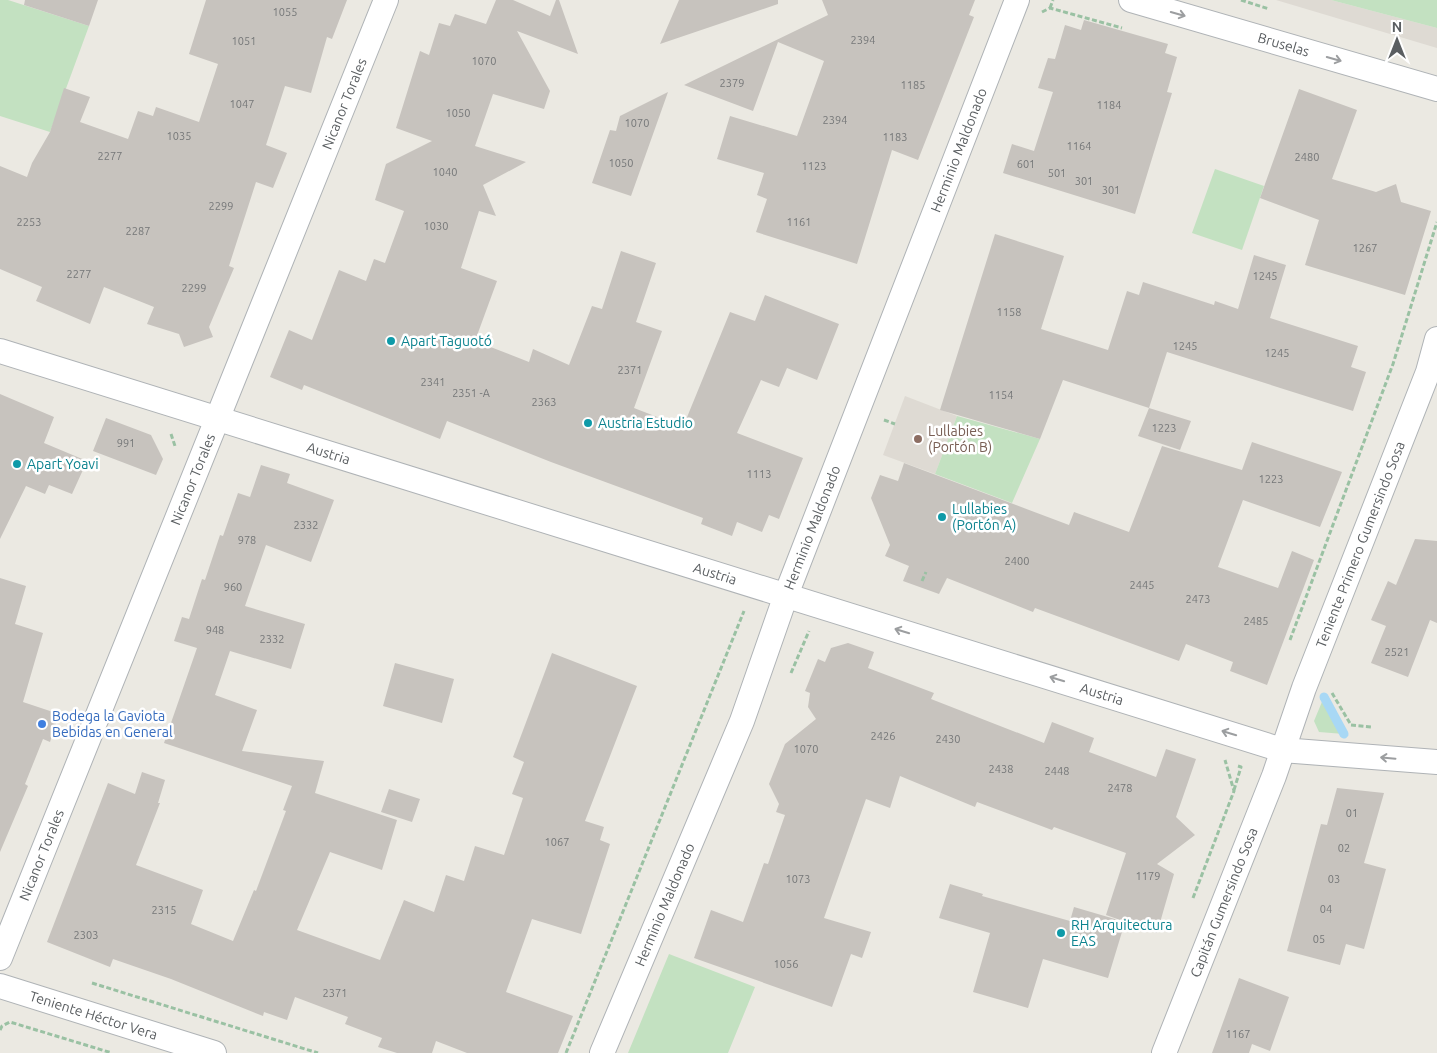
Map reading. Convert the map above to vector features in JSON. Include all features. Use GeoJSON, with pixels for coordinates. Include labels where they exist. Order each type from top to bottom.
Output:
{"type":"FeatureCollection","features":[{"type":"Feature","properties":{"kind":"street","name":"Nicanor Torales"},"geometry":{"type":"LineString","coordinates":[[0,958],[386,0]]}},
{"type":"Feature","properties":{"kind":"street","name":"Herminio Maldonado"},"geometry":{"type":"LineString","coordinates":[[602,1053],[742,721],[786,595],[1017,0]]}},
{"type":"Feature","properties":{"kind":"street","name":"Bruselas"},"geometry":{"type":"LineString","coordinates":[[1131,0],[1437,89]]}},
{"type":"Feature","properties":{"kind":"street","name":"Teniente Primero Gumersindo Sosa"},"geometry":{"type":"LineString","coordinates":[[1282,750],[1304,688],[1428,372],[1437,339]]}},
{"type":"Feature","properties":{"kind":"street","name":"Austria"},"geometry":{"type":"LineString","coordinates":[[0,351],[750,586],[786,595],[1282,750],[1437,762]]}},
{"type":"Feature","properties":{"kind":"street","name":"Capitán Gumersindo Sosa"},"geometry":{"type":"LineString","coordinates":[[1164,1053],[1274,776],[1282,750]]}},
{"type":"Feature","properties":{"kind":"street","name":"Teniente Héctor Vera"},"geometry":{"type":"LineString","coordinates":[[0,986],[214,1053]]}},
{"type":"Feature","properties":{"kind":"path"},"geometry":{"type":"LineString","coordinates":[[1041,13],[1050,8],[1053,0]]}},
{"type":"Feature","properties":{"kind":"path"},"geometry":{"type":"LineString","coordinates":[[1050,8],[1126,30]]}},
{"type":"Feature","properties":{"kind":"path"},"geometry":{"type":"LineString","coordinates":[[1289,643],[1393,364],[1437,222]]}},
{"type":"Feature","properties":{"kind":"path"},"geometry":{"type":"LineString","coordinates":[[880,429],[888,410]]}},
{"type":"Feature","properties":{"kind":"path"},"geometry":{"type":"LineString","coordinates":[[884,420],[895,424]]}},
{"type":"Feature","properties":{"kind":"path"},"geometry":{"type":"LineString","coordinates":[[162,431],[172,434],[175,444],[172,454]]}},
{"type":"Feature","properties":{"kind":"path"},"geometry":{"type":"LineString","coordinates":[[922,582],[926,572]]}},
{"type":"Feature","properties":{"kind":"path"},"geometry":{"type":"LineString","coordinates":[[566,1053],[745,613],[743,608]]}},
{"type":"Feature","properties":{"kind":"path"},"geometry":{"type":"LineString","coordinates":[[789,678],[807,633],[812,630]]}},
{"type":"Feature","properties":{"kind":"path"},"geometry":{"type":"LineString","coordinates":[[1192,899],[1234,791],[1241,767],[1216,758]]}},
{"type":"Feature","properties":{"kind":"path"},"geometry":{"type":"LineString","coordinates":[[1225,760],[1234,791]]}},
{"type":"Feature","properties":{"kind":"path"},"geometry":{"type":"LineString","coordinates":[[91,983],[318,1053]]}},
{"type":"Feature","properties":{"kind":"path"},"geometry":{"type":"LineString","coordinates":[[0,1030],[1,1026],[10,1022],[112,1053]]}},
{"type":"Feature","properties":{"kind":"shaded area"},"geometry":{"type":"Polygon","coordinates":[[[1276,0],[1331,0],[1437,28],[1437,48],[1276,0]]]}},
{"type":"Feature","properties":{"kind":"shaded area","name":"Lullabies (Portón B)"},"geometry":{"type":"Polygon","coordinates":[[[905,396],[957,416],[935,474],[883,455],[905,396]]]}},
{"type":"Feature","properties":{"kind":"green space"},"geometry":{"type":"Polygon","coordinates":[[[0,0],[8,0],[89,26],[50,132],[0,116],[0,0]]]}},
{"type":"Feature","properties":{"kind":"green space"},"geometry":{"type":"Polygon","coordinates":[[[1331,0],[1437,0],[1437,28],[1331,0]]]}},
{"type":"Feature","properties":{"kind":"green space"},"geometry":{"type":"Polygon","coordinates":[[[1215,169],[1264,186],[1242,250],[1192,233],[1215,169]]]}},
{"type":"Feature","properties":{"kind":"green space"},"geometry":{"type":"Polygon","coordinates":[[[957,416],[1040,439],[1012,503],[935,474],[957,416]]]}},
{"type":"Feature","properties":{"kind":"green space"},"geometry":{"type":"Polygon","coordinates":[[[1324,697],[1344,734],[1319,732],[1314,721],[1324,697]]]}},
{"type":"Feature","properties":{"kind":"green space"},"geometry":{"type":"Polygon","coordinates":[[[669,954],[755,987],[728,1053],[628,1053],[669,954]]]}},
{"type":"Feature","properties":{"kind":"building"},"geometry":{"type":"Polygon","coordinates":[[[25,0],[98,0],[89,26],[24,5],[25,0]]]}},
{"type":"Feature","properties":{"kind":"building"},"geometry":{"type":"Polygon","coordinates":[[[206,0],[347,0],[332,39],[327,37],[311,93],[285,86],[266,145],[287,153],[273,188],[256,182],[229,266],[234,268],[209,327],[213,337],[184,347],[179,334],[147,324],[154,307],[104,287],[90,324],[36,301],[42,287],[0,269],[0,166],[27,177],[32,163],[50,132],[64,88],[90,97],[80,122],[128,139],[138,111],[153,116],[156,107],[199,122],[218,64],[189,54],[206,0]]]}},
{"type":"Feature","properties":{"kind":"building"},"geometry":{"type":"Polygon","coordinates":[[[496,0],[513,0],[550,16],[556,0],[559,0],[578,54],[517,31],[550,91],[544,109],[493,94],[475,146],[526,162],[483,185],[496,216],[479,211],[461,268],[497,281],[475,341],[529,362],[533,349],[569,365],[592,306],[602,309],[621,251],[656,263],[636,322],[662,331],[634,408],[683,427],[730,312],[755,321],[765,295],[839,324],[817,380],[787,368],[779,387],[761,380],[737,433],[803,458],[779,519],[769,515],[762,532],[737,522],[732,536],[701,524],[703,518],[447,421],[440,439],[304,385],[302,390],[270,377],[289,330],[312,340],[339,270],[366,281],[374,259],[385,263],[404,211],[375,200],[386,164],[432,141],[396,128],[420,51],[429,55],[439,23],[450,26],[455,14],[486,24],[496,0]]]}},
{"type":"Feature","properties":{"kind":"building"},"geometry":{"type":"Polygon","coordinates":[[[679,0],[778,0],[778,4],[660,44],[679,0]]]}},
{"type":"Feature","properties":{"kind":"building"},"geometry":{"type":"Polygon","coordinates":[[[822,0],[975,0],[969,15],[974,17],[918,160],[892,150],[857,264],[756,232],[767,199],[757,195],[764,173],[717,159],[730,116],[797,136],[824,61],[778,42],[753,111],[684,85],[828,15],[822,0]]]}},
{"type":"Feature","properties":{"kind":"building"},"geometry":{"type":"Polygon","coordinates":[[[1084,20],[1168,44],[1165,53],[1177,57],[1167,92],[1172,93],[1135,214],[1003,173],[1012,144],[1034,151],[1053,92],[1038,88],[1048,58],[1055,59],[1065,25],[1081,30],[1084,20]]]}},
{"type":"Feature","properties":{"kind":"building"},"geometry":{"type":"Polygon","coordinates":[[[1299,89],[1357,110],[1332,179],[1376,192],[1396,184],[1401,202],[1431,211],[1405,295],[1305,265],[1319,220],[1260,198],[1299,89]]]}},
{"type":"Feature","properties":{"kind":"building"},"geometry":{"type":"Polygon","coordinates":[[[668,92],[631,196],[592,183],[610,130],[616,131],[620,116],[668,92]]]}},
{"type":"Feature","properties":{"kind":"building"},"geometry":{"type":"Polygon","coordinates":[[[995,234],[1064,256],[1041,329],[1108,350],[1127,291],[1139,295],[1143,282],[1214,305],[1215,301],[1238,309],[1254,255],[1286,265],[1270,318],[1358,346],[1351,367],[1366,372],[1353,411],[1167,352],[1149,408],[1063,380],[1040,439],[940,410],[995,234]]]}},
{"type":"Feature","properties":{"kind":"building","name":"Apart Yoavi"},"geometry":{"type":"Polygon","coordinates":[[[0,394],[54,417],[44,443],[87,461],[72,494],[49,485],[45,494],[26,486],[0,539],[0,394]]]}},
{"type":"Feature","properties":{"kind":"building"},"geometry":{"type":"Polygon","coordinates":[[[1149,408],[1191,421],[1180,450],[1138,436],[1149,408]]]}},
{"type":"Feature","properties":{"kind":"building"},"geometry":{"type":"Polygon","coordinates":[[[106,418],[151,435],[163,459],[156,475],[93,451],[106,418]]]}},
{"type":"Feature","properties":{"kind":"building"},"geometry":{"type":"Polygon","coordinates":[[[1252,442],[1342,472],[1320,527],[1243,500],[1218,567],[1278,588],[1292,551],[1314,560],[1267,685],[1230,671],[1233,662],[1186,644],[1179,661],[1035,608],[1033,612],[947,578],[939,594],[903,581],[909,566],[885,556],[890,545],[871,498],[880,475],[898,481],[904,463],[1069,525],[1074,512],[1129,532],[1162,446],[1242,470],[1252,442]]]}},
{"type":"Feature","properties":{"kind":"building"},"geometry":{"type":"Polygon","coordinates":[[[261,465],[290,474],[287,483],[334,500],[311,562],[266,545],[245,606],[305,624],[291,669],[230,651],[215,695],[257,710],[242,751],[324,761],[315,793],[397,820],[382,870],[330,852],[297,930],[380,960],[404,900],[434,912],[446,875],[464,881],[475,846],[504,855],[523,798],[512,794],[524,762],[513,757],[552,653],[637,686],[585,821],[604,827],[600,840],[610,844],[581,934],[532,919],[506,992],[573,1016],[558,1053],[467,1053],[436,1041],[432,1053],[397,1053],[378,1047],[382,1038],[345,1024],[348,1017],[295,997],[287,1020],[264,1012],[263,1016],[171,979],[113,959],[110,967],[47,942],[108,783],[135,794],[142,772],[165,780],[158,803],[160,803],[136,865],[203,890],[191,924],[233,941],[254,890],[256,891],[286,811],[283,810],[292,786],[164,743],[197,648],[174,641],[182,617],[189,619],[202,579],[205,580],[220,535],[223,536],[238,493],[250,497],[261,465]]]}},
{"type":"Feature","properties":{"kind":"building"},"geometry":{"type":"Polygon","coordinates":[[[1415,539],[1437,541],[1437,623],[1430,620],[1408,677],[1371,663],[1386,626],[1371,620],[1388,581],[1396,585],[1415,539]]]}},
{"type":"Feature","properties":{"kind":"building"},"geometry":{"type":"Polygon","coordinates":[[[0,578],[26,586],[15,624],[43,633],[23,702],[59,714],[50,742],[43,739],[25,784],[28,786],[0,852],[0,578]]]}},
{"type":"Feature","properties":{"kind":"building"},"geometry":{"type":"Polygon","coordinates":[[[848,643],[874,652],[868,668],[934,693],[931,699],[1044,743],[1052,722],[1094,738],[1089,752],[1156,777],[1166,749],[1196,759],[1176,817],[1195,835],[1157,864],[1174,874],[1157,933],[1106,915],[1126,853],[1054,827],[1052,830],[977,802],[975,807],[900,776],[890,808],[866,799],[824,918],[871,932],[862,958],[851,954],[832,1007],[694,958],[711,910],[743,922],[764,863],[768,864],[785,815],[776,812],[779,804],[769,784],[785,744],[816,719],[808,707],[810,693],[805,691],[818,659],[825,662],[831,648],[848,643]]]}},
{"type":"Feature","properties":{"kind":"building"},"geometry":{"type":"Polygon","coordinates":[[[395,663],[454,679],[442,723],[383,706],[395,663]]]}},
{"type":"Feature","properties":{"kind":"building"},"geometry":{"type":"Polygon","coordinates":[[[1337,788],[1384,793],[1364,863],[1386,869],[1364,949],[1346,944],[1340,965],[1287,951],[1321,824],[1327,825],[1337,788]]]}},
{"type":"Feature","properties":{"kind":"building"},"geometry":{"type":"Polygon","coordinates":[[[389,789],[420,799],[412,822],[381,812],[389,789]]]}},
{"type":"Feature","properties":{"kind":"building"},"geometry":{"type":"Polygon","coordinates":[[[950,884],[983,894],[982,896],[1070,921],[1074,907],[1125,922],[1108,978],[1043,959],[1028,1008],[973,992],[990,933],[939,918],[950,884]]]}},
{"type":"Feature","properties":{"kind":"building"},"geometry":{"type":"Polygon","coordinates":[[[1239,978],[1289,997],[1270,1051],[1252,1044],[1249,1053],[1212,1053],[1239,978]]]}},
{"type":"Feature","properties":{"kind":"waterway"},"geometry":{"type":"LineString","coordinates":[[1324,697],[1344,734]]}},
{"type":"Feature","properties":{"kind":"place","name":"Apart Taguotó"},"geometry":{"type":"Point","coordinates":[391,341]}},
{"type":"Feature","properties":{"kind":"place","name":"Austria Estudio"},"geometry":{"type":"Point","coordinates":[588,423]}},
{"type":"Feature","properties":{"kind":"place","name":"Lullabies (Portón B)"},"geometry":{"type":"Point","coordinates":[918,439]}},
{"type":"Feature","properties":{"kind":"place","name":"Apart Yoavi"},"geometry":{"type":"Point","coordinates":[17,464]}},
{"type":"Feature","properties":{"kind":"place","name":"Lullabies (Portón A)"},"geometry":{"type":"Point","coordinates":[942,517]}},
{"type":"Feature","properties":{"kind":"place","name":"Bodega la Gaviota Bebidas en General"},"geometry":{"type":"Point","coordinates":[42,724]}},
{"type":"Feature","properties":{"kind":"place","name":"RH Arquitectura EAS"},"geometry":{"type":"Point","coordinates":[1061,933]}}]}
